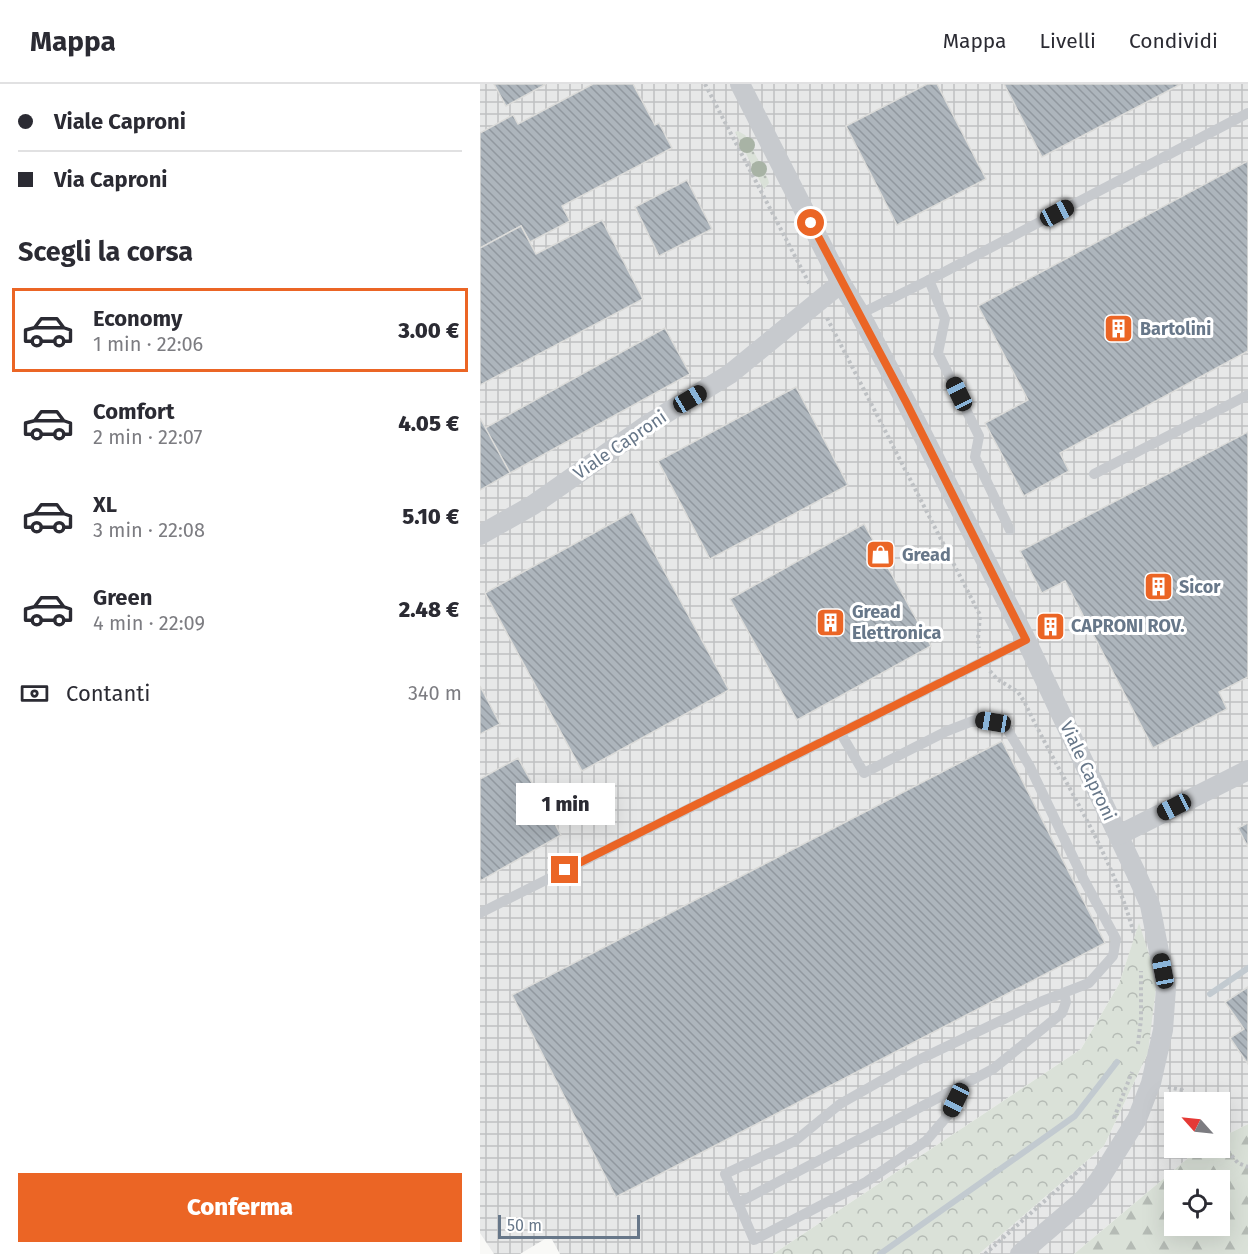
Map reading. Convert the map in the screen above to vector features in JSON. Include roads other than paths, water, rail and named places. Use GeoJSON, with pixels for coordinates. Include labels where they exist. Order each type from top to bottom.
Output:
{"type":"FeatureCollection","features":[{"type":"Feature","properties":{"kind":"street","name":"Viale Caproni"},"geometry":{"type":"LineString","coordinates":[[740,84],[1026,640],[1150,905],[1166,988],[1163,1030],[1151,1083],[1137,1119],[1099,1180],[1083,1200],[1020,1254]]}},
{"type":"Feature","properties":{"kind":"street","name":"Viale Caproni"},"geometry":{"type":"LineString","coordinates":[[480,535],[533,505],[650,423],[730,374],[841,283]]}},
{"type":"Feature","properties":{"kind":"street"},"geometry":{"type":"LineString","coordinates":[[1119,835],[1248,770]]}},
{"type":"Feature","properties":{"kind":"lane"},"geometry":{"type":"LineString","coordinates":[[860,314],[1248,113]]}},
{"type":"Feature","properties":{"kind":"lane"},"geometry":{"type":"LineString","coordinates":[[929,280],[945,319],[939,353],[979,436],[975,457],[1010,530]]}},
{"type":"Feature","properties":{"kind":"lane"},"geometry":{"type":"LineString","coordinates":[[1094,474],[1248,395]]}},
{"type":"Feature","properties":{"kind":"lane"},"geometry":{"type":"LineString","coordinates":[[480,913],[1026,640]]}},
{"type":"Feature","properties":{"kind":"lane"},"geometry":{"type":"LineString","coordinates":[[840,732],[864,773],[947,731],[978,719],[993,722],[1007,729],[1029,765],[1083,878],[1116,939],[1113,956],[1089,983],[1040,1002],[914,1062],[840,1104],[795,1141],[725,1174],[754,1240],[866,1182],[926,1141],[949,1114],[963,1086]]}},
{"type":"Feature","properties":{"kind":"lane"},"geometry":{"type":"LineString","coordinates":[[738,1203],[993,1069],[1062,1013],[1066,1002],[1064,993]]}},
{"type":"Feature","properties":{"kind":"waterway"},"geometry":{"type":"LineString","coordinates":[[1210,994],[1248,968]]}},
{"type":"Feature","properties":{"kind":"waterway"},"geometry":{"type":"LineString","coordinates":[[880,1254],[1075,1116],[1117,1062]]}},
{"type":"Feature","properties":{"kind":"place","name":"Bartolini"},"geometry":{"type":"Point","coordinates":[1119,329]}},
{"type":"Feature","properties":{"kind":"place","name":"Gread"},"geometry":{"type":"Point","coordinates":[881,555]}},
{"type":"Feature","properties":{"kind":"place","name":"Sicor"},"geometry":{"type":"Point","coordinates":[1158,587]}},
{"type":"Feature","properties":{"kind":"place","name":"Gread Elettronica"},"geometry":{"type":"Point","coordinates":[831,622]}},
{"type":"Feature","properties":{"kind":"place","name":"CAPRONI ROV."},"geometry":{"type":"Point","coordinates":[1050,626]}}]}
